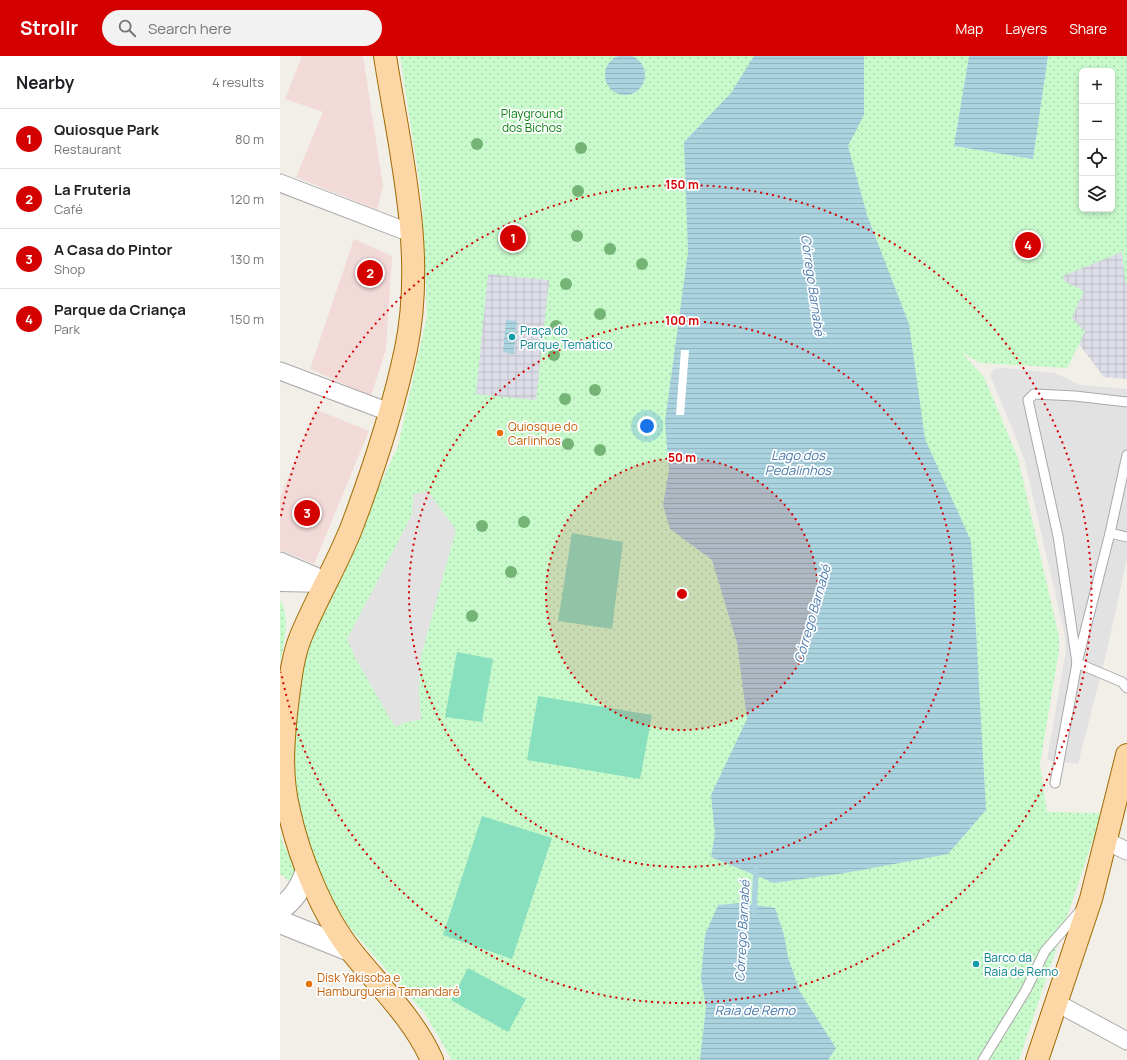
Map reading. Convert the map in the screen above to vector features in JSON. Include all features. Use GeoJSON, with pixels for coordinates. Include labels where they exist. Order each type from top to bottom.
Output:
{"type":"FeatureCollection","features":[{"type":"Feature","properties":{"kind":"main road"},"geometry":{"type":"LineString","coordinates":[[385,56],[413,234],[414,282],[406,347],[375,464],[352,526],[299,640],[290,676],[282,760],[283,783],[289,814],[306,870],[325,910],[350,950],[409,1021],[432,1060]]}},
{"type":"Feature","properties":{"kind":"main road"},"geometry":{"type":"LineString","coordinates":[[1037,1060],[1091,899],[1127,755]]}},
{"type":"Feature","properties":{"kind":"street"},"geometry":{"type":"LineString","coordinates":[[280,183],[413,234]]}},
{"type":"Feature","properties":{"kind":"street"},"geometry":{"type":"LineString","coordinates":[[280,371],[389,412]]}},
{"type":"Feature","properties":{"kind":"street"},"geometry":{"type":"LineString","coordinates":[[280,561],[326,581]]}},
{"type":"Feature","properties":{"kind":"street"},"geometry":{"type":"LineString","coordinates":[[280,580],[326,581]]}},
{"type":"Feature","properties":{"kind":"street"},"geometry":{"type":"LineString","coordinates":[[1106,841],[1127,851]]}},
{"type":"Feature","properties":{"kind":"street"},"geometry":{"type":"LineString","coordinates":[[280,909],[293,898],[299,889],[306,870]]}},
{"type":"Feature","properties":{"kind":"street"},"geometry":{"type":"LineString","coordinates":[[280,922],[350,950]]}},
{"type":"Feature","properties":{"kind":"street"},"geometry":{"type":"LineString","coordinates":[[1057,1003],[1127,1041]]}},
{"type":"Feature","properties":{"kind":"lane"},"geometry":{"type":"LineString","coordinates":[[1077,663],[1058,536],[1028,400],[1034,394],[1075,396],[1127,402]]}},
{"type":"Feature","properties":{"kind":"lane"},"geometry":{"type":"LineString","coordinates":[[1056,783],[1077,663],[1110,533],[1127,455]]}},
{"type":"Feature","properties":{"kind":"lane"},"geometry":{"type":"LineString","coordinates":[[1110,533],[1127,537]]}},
{"type":"Feature","properties":{"kind":"lane"},"geometry":{"type":"LineString","coordinates":[[1077,663],[1122,682],[1127,688]]}},
{"type":"Feature","properties":{"kind":"lane"},"geometry":{"type":"LineString","coordinates":[[983,1060],[1026,990],[1045,951],[1091,899]]}},
{"type":"Feature","properties":{"kind":"shaded area"},"geometry":{"type":"Polygon","coordinates":[[[302,56],[363,56],[383,186],[377,210],[296,177],[323,112],[285,99],[302,56]]]}},
{"type":"Feature","properties":{"kind":"shaded area"},"geometry":{"type":"Polygon","coordinates":[[[354,239],[392,256],[386,349],[371,396],[310,369],[354,239]]]}},
{"type":"Feature","properties":{"kind":"shaded area"},"geometry":{"type":"Polygon","coordinates":[[[1122,252],[1125,281],[1127,285],[1127,379],[1104,377],[1079,344],[1085,331],[1072,318],[1084,291],[1064,281],[1063,276],[1122,252]]]}},
{"type":"Feature","properties":{"kind":"shaded area","name":"Praça do Parque Tematico"},"geometry":{"type":"Polygon","coordinates":[[[488,274],[549,280],[536,400],[476,394],[488,274]]]}},
{"type":"Feature","properties":{"kind":"shaded area"},"geometry":{"type":"Polygon","coordinates":[[[1005,368],[1055,373],[1080,385],[1127,389],[1127,558],[1107,650],[1078,764],[1047,760],[1066,651],[1065,636],[1024,458],[990,375],[994,369],[1005,368]]]}},
{"type":"Feature","properties":{"kind":"shaded area"},"geometry":{"type":"Polygon","coordinates":[[[315,409],[369,431],[314,564],[280,550],[280,498],[315,409]]]}},
{"type":"Feature","properties":{"kind":"shaded area"},"geometry":{"type":"Polygon","coordinates":[[[428,491],[456,530],[421,656],[419,688],[421,720],[407,722],[395,727],[357,661],[347,639],[412,515],[413,494],[428,491]]]}},
{"type":"Feature","properties":{"kind":"green space","name":"Playground dos Bichos"},"geometry":{"type":"Polygon","coordinates":[[[400,56],[969,56],[954,146],[1033,159],[1048,56],[1127,56],[1127,291],[1097,308],[1067,368],[980,363],[962,353],[984,377],[1018,458],[1059,637],[1059,651],[1040,764],[1047,812],[1102,813],[1019,1060],[452,1060],[425,1014],[354,933],[328,896],[300,824],[292,773],[294,711],[306,645],[398,446],[427,316],[422,198],[400,56]]]}},
{"type":"Feature","properties":{"kind":"green space"},"geometry":{"type":"Polygon","coordinates":[[[572,533],[623,542],[612,629],[558,621],[572,533]]]}},
{"type":"Feature","properties":{"kind":"green space"},"geometry":{"type":"Polygon","coordinates":[[[280,600],[285,614],[286,631],[280,663],[280,600]]]}},
{"type":"Feature","properties":{"kind":"green space"},"geometry":{"type":"Polygon","coordinates":[[[457,652],[493,659],[482,722],[445,717],[457,652]]]}},
{"type":"Feature","properties":{"kind":"green space"},"geometry":{"type":"Polygon","coordinates":[[[538,696],[652,715],[640,779],[527,760],[538,696]]]}},
{"type":"Feature","properties":{"kind":"green space"},"geometry":{"type":"Polygon","coordinates":[[[482,816],[552,838],[512,959],[443,935],[482,816]]]}},
{"type":"Feature","properties":{"kind":"green space"},"geometry":{"type":"Polygon","coordinates":[[[280,833],[283,844],[297,868],[292,883],[280,874],[280,833]]]}},
{"type":"Feature","properties":{"kind":"green space"},"geometry":{"type":"Polygon","coordinates":[[[468,968],[526,999],[508,1032],[451,1000],[468,968]]]}},
{"type":"Feature","properties":{"kind":"water"},"geometry":{"type":"Polygon","coordinates":[[[629,55],[636,58],[642,64],[645,75],[644,83],[636,92],[629,95],[621,95],[614,92],[606,83],[605,71],[608,64],[617,56],[629,55]]]}},
{"type":"Feature","properties":{"kind":"water","name":"Lago dos Pedalinhos"},"geometry":{"type":"Polygon","coordinates":[[[754,56],[864,56],[864,115],[848,146],[867,215],[909,324],[925,439],[971,541],[986,810],[948,854],[845,873],[774,883],[711,857],[715,834],[711,795],[747,719],[737,643],[712,560],[670,529],[663,505],[669,470],[665,422],[688,252],[684,142],[731,93],[754,56]]]}},
{"type":"Feature","properties":{"kind":"water"},"geometry":{"type":"Polygon","coordinates":[[[969,56],[1048,56],[1033,159],[954,146],[969,56]]]}},
{"type":"Feature","properties":{"kind":"water"},"geometry":{"type":"Polygon","coordinates":[[[506,320],[517,321],[514,354],[503,352],[506,320]]]}},
{"type":"Feature","properties":{"kind":"water","name":"Raia de Remo"},"geometry":{"type":"Polygon","coordinates":[[[741,903],[775,908],[784,935],[788,957],[800,992],[836,1048],[828,1060],[700,1060],[706,1007],[701,978],[705,935],[718,905],[741,903]]]}},
{"type":"Feature","properties":{"kind":"pier"},"geometry":{"type":"Polygon","coordinates":[[[681,350],[689,350],[684,415],[676,415],[681,350]]]}},
{"type":"Feature","properties":{"kind":"waterway","name":"Córrego Barnabé"},"geometry":{"type":"LineString","coordinates":[[754,911],[756,870]]}},
{"type":"Feature","properties":{"kind":"place","name":"Quiosque Park"},"geometry":{"type":"Point","coordinates":[513,238]}},
{"type":"Feature","properties":{"kind":"place","name":"Parque da Criança"},"geometry":{"type":"Point","coordinates":[1028,245]}},
{"type":"Feature","properties":{"kind":"place","name":"La Fruteria"},"geometry":{"type":"Point","coordinates":[370,273]}},
{"type":"Feature","properties":{"kind":"place","name":"Praça do Parque Tematico"},"geometry":{"type":"Point","coordinates":[512,337]}},
{"type":"Feature","properties":{"kind":"place","name":"Quiosque do Carlinhos"},"geometry":{"type":"Point","coordinates":[500,433]}},
{"type":"Feature","properties":{"kind":"place","name":"A Casa do Pintor"},"geometry":{"type":"Point","coordinates":[307,513]}},
{"type":"Feature","properties":{"kind":"place","name":"Barco da Raia de Remo"},"geometry":{"type":"Point","coordinates":[976,964]}},
{"type":"Feature","properties":{"kind":"place","name":"Disk Yakisoba e Hamburgueria Tamandaré"},"geometry":{"type":"Point","coordinates":[309,984]}}]}
